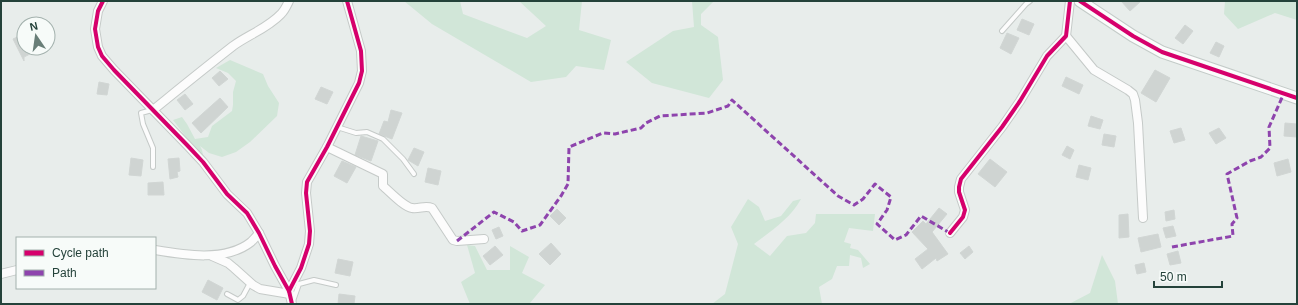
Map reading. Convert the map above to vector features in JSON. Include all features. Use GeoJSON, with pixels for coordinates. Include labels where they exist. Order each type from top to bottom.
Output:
{"type":"FeatureCollection","features":[{"type":"Feature","properties":{"kind":"street"},"geometry":{"type":"LineString","coordinates":[[103,1],[98,11],[95,29],[98,48],[102,56],[202,162],[227,194],[247,213],[259,233],[291,298]]}},
{"type":"Feature","properties":{"kind":"street"},"geometry":{"type":"LineString","coordinates":[[153,110],[234,46],[275,20],[282,13],[289,1]]}},
{"type":"Feature","properties":{"kind":"street"},"geometry":{"type":"LineString","coordinates":[[291,298],[309,244],[310,231],[306,193],[307,182],[327,147],[359,83],[362,71],[361,51],[347,1]]}},
{"type":"Feature","properties":{"kind":"street"},"geometry":{"type":"LineString","coordinates":[[950,233],[963,217],[965,210],[959,192],[961,179],[1002,127],[1020,101],[1047,56],[1066,36],[1070,1]]}},
{"type":"Feature","properties":{"kind":"street"},"geometry":{"type":"LineString","coordinates":[[1080,1],[1133,36],[1162,52],[1297,98]]}},
{"type":"Feature","properties":{"kind":"street"},"geometry":{"type":"LineString","coordinates":[[1066,36],[1094,70],[1133,94],[1138,123],[1143,218]]}},
{"type":"Feature","properties":{"kind":"street"},"geometry":{"type":"LineString","coordinates":[[327,147],[384,174],[383,186],[404,204],[411,208],[424,206],[432,208],[453,240],[484,239]]}},
{"type":"Feature","properties":{"kind":"street"},"geometry":{"type":"LineString","coordinates":[[212,256],[241,247],[250,242],[259,233]]}},
{"type":"Feature","properties":{"kind":"street"},"geometry":{"type":"LineString","coordinates":[[156,250],[178,254],[212,256],[228,263],[250,283],[260,289],[291,298]]}},
{"type":"Feature","properties":{"kind":"street"},"geometry":{"type":"LineString","coordinates":[[1,274],[16,270]]}},
{"type":"Feature","properties":{"kind":"lane"},"geometry":{"type":"LineString","coordinates":[[1002,31],[1030,1]]}},
{"type":"Feature","properties":{"kind":"lane"},"geometry":{"type":"LineString","coordinates":[[153,110],[141,113],[143,124],[153,148],[154,167]]}},
{"type":"Feature","properties":{"kind":"lane"},"geometry":{"type":"LineString","coordinates":[[337,127],[356,133],[367,132],[383,139],[403,159],[414,174]]}},
{"type":"Feature","properties":{"kind":"lane"},"geometry":{"type":"LineString","coordinates":[[291,298],[299,284],[314,280],[336,285]]}},
{"type":"Feature","properties":{"kind":"lane"},"geometry":{"type":"LineString","coordinates":[[227,294],[238,300],[243,296],[250,283]]}},
{"type":"Feature","properties":{"kind":"green space"},"geometry":{"type":"Polygon","coordinates":[[[404,1],[460,1],[463,14],[527,38],[546,26],[519,1],[582,1],[579,30],[611,40],[604,70],[576,66],[566,77],[531,82],[432,24],[404,1]]]}},
{"type":"Feature","properties":{"kind":"green space"},"geometry":{"type":"Polygon","coordinates":[[[692,1],[714,1],[701,14],[701,25],[718,37],[723,80],[709,98],[652,83],[626,62],[673,31],[694,27],[692,1]]]}},
{"type":"Feature","properties":{"kind":"green space"},"geometry":{"type":"Polygon","coordinates":[[[1225,1],[1297,1],[1297,20],[1275,13],[1238,29],[1224,14],[1225,1]]]}},
{"type":"Feature","properties":{"kind":"green space"},"geometry":{"type":"Polygon","coordinates":[[[230,60],[263,74],[268,86],[279,103],[277,116],[250,142],[236,152],[222,157],[209,153],[200,146],[203,155],[196,150],[173,120],[182,117],[195,139],[208,137],[212,126],[232,111],[233,92],[236,81],[228,73],[216,68],[230,60]]]}},
{"type":"Feature","properties":{"kind":"green space"},"geometry":{"type":"Polygon","coordinates":[[[748,199],[759,207],[765,221],[781,216],[793,201],[801,199],[786,218],[754,244],[770,256],[787,236],[806,233],[815,223],[816,214],[875,214],[873,231],[849,228],[844,242],[851,244],[850,248],[858,250],[870,264],[863,268],[861,258],[850,255],[849,266],[837,266],[832,279],[819,287],[822,304],[712,304],[725,294],[738,244],[731,227],[748,199]]]}},
{"type":"Feature","properties":{"kind":"green space"},"geometry":{"type":"Polygon","coordinates":[[[467,245],[475,246],[487,270],[510,270],[510,246],[529,257],[522,273],[545,285],[530,303],[532,304],[470,304],[461,282],[475,273],[467,245]]]}},
{"type":"Feature","properties":{"kind":"green space"},"geometry":{"type":"Polygon","coordinates":[[[1102,255],[1115,281],[1118,304],[1069,304],[1090,293],[1102,255]]]}},
{"type":"Feature","properties":{"kind":"building"},"geometry":{"type":"Polygon","coordinates":[[[1121,1],[1141,1],[1130,11],[1121,1]]]}},
{"type":"Feature","properties":{"kind":"building"},"geometry":{"type":"Polygon","coordinates":[[[1022,19],[1034,24],[1029,35],[1017,30],[1022,19]]]}},
{"type":"Feature","properties":{"kind":"building"},"geometry":{"type":"Polygon","coordinates":[[[1185,25],[1193,31],[1183,44],[1175,38],[1185,25]]]}},
{"type":"Feature","properties":{"kind":"building"},"geometry":{"type":"Polygon","coordinates":[[[1007,33],[1019,38],[1011,54],[1000,48],[1007,33]]]}},
{"type":"Feature","properties":{"kind":"building"},"geometry":{"type":"Polygon","coordinates":[[[16,38],[16,45],[13,39],[16,38]]]}},
{"type":"Feature","properties":{"kind":"building"},"geometry":{"type":"Polygon","coordinates":[[[1216,42],[1224,46],[1219,57],[1210,53],[1216,42]]]}},
{"type":"Feature","properties":{"kind":"building"},"geometry":{"type":"Polygon","coordinates":[[[1155,70],[1170,78],[1156,102],[1141,93],[1155,70]]]}},
{"type":"Feature","properties":{"kind":"building"},"geometry":{"type":"Polygon","coordinates":[[[220,71],[228,79],[219,86],[212,78],[220,71]]]}},
{"type":"Feature","properties":{"kind":"building"},"geometry":{"type":"Polygon","coordinates":[[[1066,77],[1083,85],[1079,94],[1062,86],[1066,77]]]}},
{"type":"Feature","properties":{"kind":"building"},"geometry":{"type":"Polygon","coordinates":[[[99,82],[109,84],[107,95],[97,94],[99,82]]]}},
{"type":"Feature","properties":{"kind":"building"},"geometry":{"type":"Polygon","coordinates":[[[321,87],[333,92],[327,104],[315,99],[321,87]]]}},
{"type":"Feature","properties":{"kind":"building"},"geometry":{"type":"Polygon","coordinates":[[[185,94],[193,104],[185,110],[177,100],[185,94]]]}},
{"type":"Feature","properties":{"kind":"building"},"geometry":{"type":"Polygon","coordinates":[[[220,98],[228,107],[201,133],[192,123],[220,98]]]}},
{"type":"Feature","properties":{"kind":"building"},"geometry":{"type":"Polygon","coordinates":[[[391,110],[402,113],[392,139],[379,134],[384,121],[388,122],[391,110]]]}},
{"type":"Feature","properties":{"kind":"building"},"geometry":{"type":"Polygon","coordinates":[[[1091,116],[1103,120],[1100,129],[1088,126],[1091,116]]]}},
{"type":"Feature","properties":{"kind":"building"},"geometry":{"type":"Polygon","coordinates":[[[1285,123],[1297,124],[1297,137],[1284,136],[1285,123]]]}},
{"type":"Feature","properties":{"kind":"building"},"geometry":{"type":"Polygon","coordinates":[[[1181,128],[1185,140],[1174,143],[1170,131],[1181,128]]]}},
{"type":"Feature","properties":{"kind":"building"},"geometry":{"type":"Polygon","coordinates":[[[1219,128],[1226,138],[1216,144],[1209,133],[1219,128]]]}},
{"type":"Feature","properties":{"kind":"building"},"geometry":{"type":"Polygon","coordinates":[[[1104,134],[1116,136],[1114,147],[1102,145],[1104,134]]]}},
{"type":"Feature","properties":{"kind":"building"},"geometry":{"type":"Polygon","coordinates":[[[361,136],[378,141],[371,161],[355,155],[361,136]]]}},
{"type":"Feature","properties":{"kind":"building"},"geometry":{"type":"Polygon","coordinates":[[[1067,146],[1074,150],[1070,159],[1062,155],[1067,146]]]}},
{"type":"Feature","properties":{"kind":"building"},"geometry":{"type":"Polygon","coordinates":[[[414,148],[424,152],[418,166],[408,160],[414,148]]]}},
{"type":"Feature","properties":{"kind":"building"},"geometry":{"type":"Polygon","coordinates":[[[131,158],[143,160],[141,176],[129,175],[131,158]]]}},
{"type":"Feature","properties":{"kind":"building"},"geometry":{"type":"Polygon","coordinates":[[[179,158],[180,171],[177,172],[178,177],[170,179],[168,159],[179,158]]]}},
{"type":"Feature","properties":{"kind":"building"},"geometry":{"type":"Polygon","coordinates":[[[990,159],[1007,172],[995,187],[978,174],[990,159]]]}},
{"type":"Feature","properties":{"kind":"building"},"geometry":{"type":"Polygon","coordinates":[[[1288,159],[1291,172],[1277,176],[1274,163],[1288,159]]]}},
{"type":"Feature","properties":{"kind":"building"},"geometry":{"type":"Polygon","coordinates":[[[342,161],[356,167],[347,183],[334,176],[342,161]]]}},
{"type":"Feature","properties":{"kind":"building"},"geometry":{"type":"Polygon","coordinates":[[[1079,165],[1091,168],[1088,180],[1076,177],[1079,165]]]}},
{"type":"Feature","properties":{"kind":"building"},"geometry":{"type":"Polygon","coordinates":[[[428,168],[441,171],[438,185],[425,182],[428,168]]]}},
{"type":"Feature","properties":{"kind":"building"},"geometry":{"type":"Polygon","coordinates":[[[163,182],[164,195],[148,195],[148,183],[163,182]]]}},
{"type":"Feature","properties":{"kind":"building"},"geometry":{"type":"Polygon","coordinates":[[[939,208],[947,214],[932,232],[948,254],[937,261],[936,258],[922,269],[915,259],[928,249],[912,232],[923,221],[926,224],[939,208]]]}},
{"type":"Feature","properties":{"kind":"building"},"geometry":{"type":"Polygon","coordinates":[[[557,209],[566,218],[559,225],[550,216],[557,209]]]}},
{"type":"Feature","properties":{"kind":"building"},"geometry":{"type":"Polygon","coordinates":[[[1174,210],[1175,219],[1166,221],[1165,212],[1174,210]]]}},
{"type":"Feature","properties":{"kind":"building"},"geometry":{"type":"Polygon","coordinates":[[[1128,214],[1129,237],[1119,238],[1119,215],[1128,214]]]}},
{"type":"Feature","properties":{"kind":"building"},"geometry":{"type":"Polygon","coordinates":[[[1173,226],[1176,236],[1166,238],[1163,228],[1173,226]]]}},
{"type":"Feature","properties":{"kind":"building"},"geometry":{"type":"Polygon","coordinates":[[[499,227],[503,236],[496,239],[492,230],[499,227]]]}},
{"type":"Feature","properties":{"kind":"building"},"geometry":{"type":"Polygon","coordinates":[[[1158,234],[1161,247],[1141,252],[1138,238],[1158,234]]]}},
{"type":"Feature","properties":{"kind":"building"},"geometry":{"type":"Polygon","coordinates":[[[551,243],[561,254],[550,265],[539,254],[551,243]]]}},
{"type":"Feature","properties":{"kind":"building"},"geometry":{"type":"Polygon","coordinates":[[[495,246],[503,255],[490,265],[483,256],[495,246]]]}},
{"type":"Feature","properties":{"kind":"building"},"geometry":{"type":"Polygon","coordinates":[[[969,246],[973,252],[965,259],[960,253],[969,246]]]}},
{"type":"Feature","properties":{"kind":"building"},"geometry":{"type":"Polygon","coordinates":[[[1178,251],[1181,263],[1170,265],[1167,254],[1178,251]]]}},
{"type":"Feature","properties":{"kind":"building"},"geometry":{"type":"Polygon","coordinates":[[[338,259],[353,262],[350,276],[335,273],[338,259]]]}},
{"type":"Feature","properties":{"kind":"building"},"geometry":{"type":"Polygon","coordinates":[[[1144,263],[1146,272],[1137,274],[1135,265],[1144,263]]]}},
{"type":"Feature","properties":{"kind":"building"},"geometry":{"type":"Polygon","coordinates":[[[208,280],[223,288],[217,300],[202,292],[208,280]]]}},
{"type":"Feature","properties":{"kind":"building"},"geometry":{"type":"Polygon","coordinates":[[[339,294],[355,296],[354,304],[338,304],[339,294]]]}},
{"type":"Feature","properties":{"kind":"marked path"},"geometry":{"type":"LineString","coordinates":[[1172,247],[1233,236],[1232,224],[1237,218],[1227,174],[1250,161],[1261,157],[1270,148],[1269,127],[1284,93]]}},
{"type":"Feature","properties":{"kind":"marked path"},"geometry":{"type":"LineString","coordinates":[[457,241],[494,212],[514,222],[522,231],[540,225],[568,184],[569,147],[603,133],[615,134],[641,128],[646,123],[660,116],[707,113],[728,106],[732,100],[838,196],[854,205],[863,199],[875,184],[891,197],[887,210],[877,224],[895,240],[906,235],[921,216],[950,233]]}},
{"type":"Feature","properties":{"kind":"cycle path"},"geometry":{"type":"LineString","coordinates":[[103,1],[98,11],[95,29],[98,47],[102,56],[203,162],[227,194],[247,213],[289,291],[292,304]]}},
{"type":"Feature","properties":{"kind":"cycle path"},"geometry":{"type":"LineString","coordinates":[[289,291],[301,268],[309,244],[310,231],[306,193],[307,182],[327,147],[359,83],[362,71],[361,51],[347,1]]}},
{"type":"Feature","properties":{"kind":"cycle path"},"geometry":{"type":"LineString","coordinates":[[950,233],[963,217],[965,210],[959,192],[961,179],[1002,127],[1020,101],[1047,56],[1066,36],[1070,1]]}},
{"type":"Feature","properties":{"kind":"cycle path"},"geometry":{"type":"LineString","coordinates":[[1080,1],[1133,36],[1162,52],[1297,98]]}}]}
